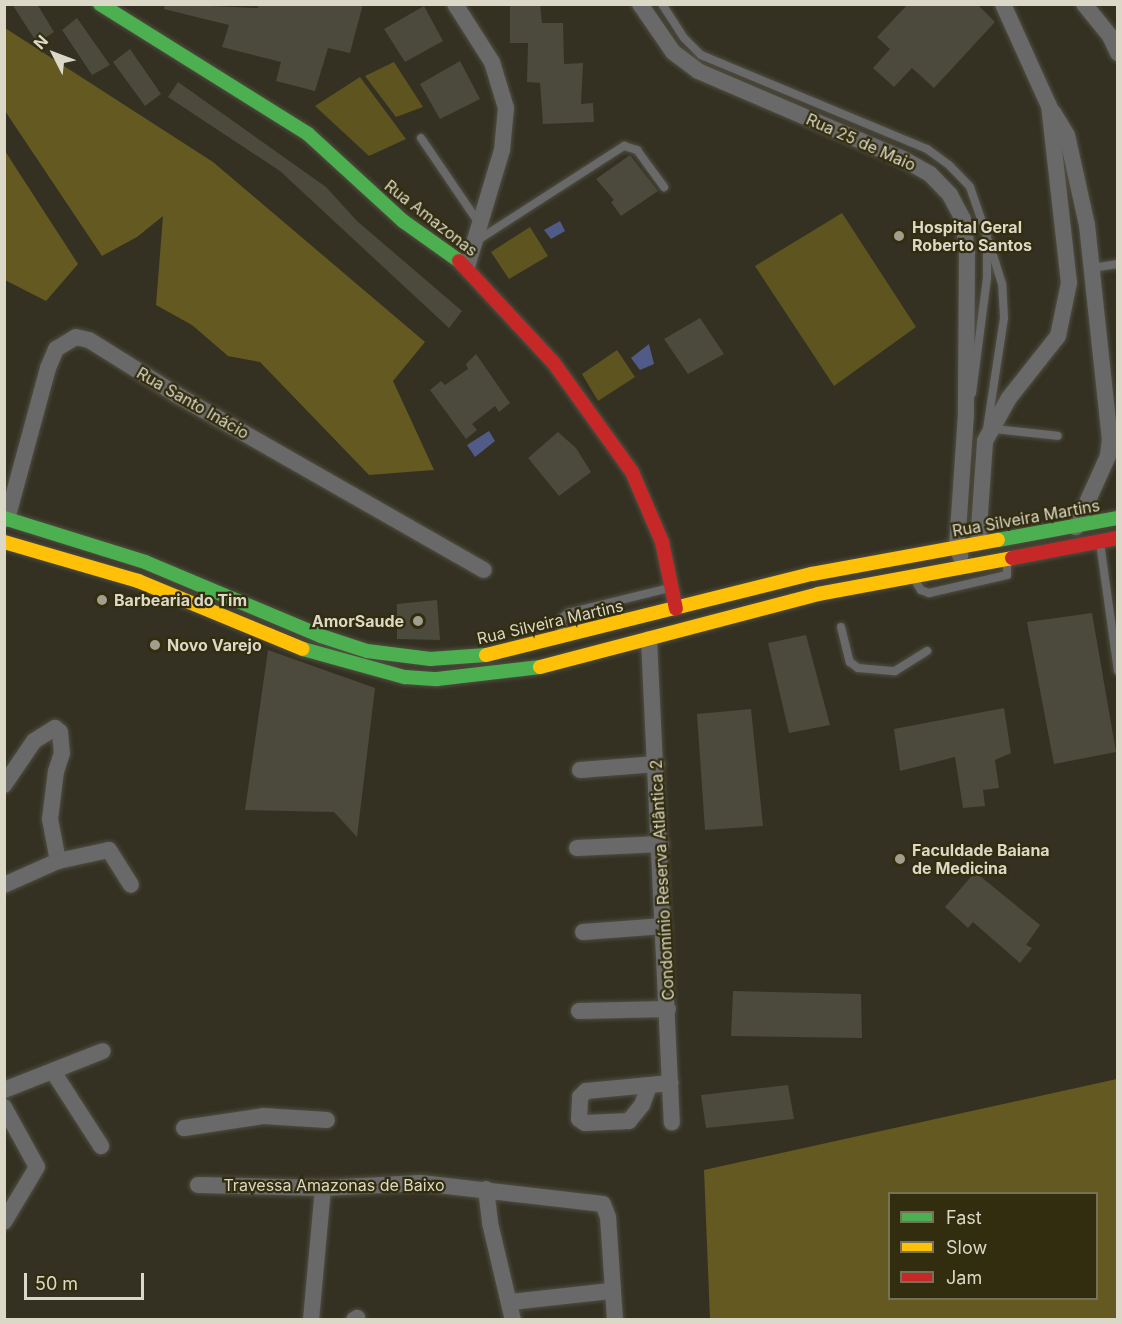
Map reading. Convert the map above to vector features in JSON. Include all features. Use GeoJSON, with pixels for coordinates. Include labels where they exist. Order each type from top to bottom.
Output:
{"type":"FeatureCollection","features":[{"type":"Feature","properties":{"kind":"main road","name":"Rua Amazonas"},"geometry":{"type":"LineString","coordinates":[[100,4],[243,90],[308,134],[403,221],[467,267],[553,362],[632,472],[662,542],[676,609]]}},
{"type":"Feature","properties":{"kind":"main road","name":"Rua Silveira Martins"},"geometry":{"type":"LineString","coordinates":[[6,518],[146,562],[321,636],[367,651],[401,657],[460,658],[560,639],[812,574],[1118,518]]}},
{"type":"Feature","properties":{"kind":"main road"},"geometry":{"type":"LineString","coordinates":[[4,542],[138,580],[322,657],[405,677],[493,676],[649,639],[818,594],[1118,538]]}},
{"type":"Feature","properties":{"kind":"street"},"geometry":{"type":"LineString","coordinates":[[455,4],[492,62],[506,108],[502,150],[478,222],[467,267]]}},
{"type":"Feature","properties":{"kind":"street","name":"Rua 25 de Maio"},"geometry":{"type":"LineString","coordinates":[[640,4],[674,52],[698,71],[903,159],[930,174],[950,195],[963,219],[967,245],[966,414],[957,547],[965,568]]}},
{"type":"Feature","properties":{"kind":"street"},"geometry":{"type":"LineString","coordinates":[[1003,4],[1049,106],[1067,135],[1092,268],[1110,439],[1108,456],[1076,527]]}},
{"type":"Feature","properties":{"kind":"street"},"geometry":{"type":"LineString","coordinates":[[1084,4],[1110,36],[1118,53]]}},
{"type":"Feature","properties":{"kind":"street"},"geometry":{"type":"LineString","coordinates":[[978,542],[988,440],[1009,398],[1058,336],[1067,302],[1061,200],[1049,106]]}},
{"type":"Feature","properties":{"kind":"street","name":"Rua Santo Inácio"},"geometry":{"type":"LineString","coordinates":[[6,518],[48,368],[56,349],[76,338],[89,340],[177,395],[484,570]]}},
{"type":"Feature","properties":{"kind":"street","name":"Condomínio Reserva Atlântica 2"},"geometry":{"type":"LineString","coordinates":[[649,639],[661,844],[672,1122]]}},
{"type":"Feature","properties":{"kind":"street"},"geometry":{"type":"LineString","coordinates":[[4,785],[34,741],[55,728],[60,732],[62,753],[56,771],[50,819],[58,861]]}},
{"type":"Feature","properties":{"kind":"street"},"geometry":{"type":"LineString","coordinates":[[580,770],[657,764]]}},
{"type":"Feature","properties":{"kind":"street"},"geometry":{"type":"LineString","coordinates":[[577,848],[661,844]]}},
{"type":"Feature","properties":{"kind":"street"},"geometry":{"type":"LineString","coordinates":[[4,885],[58,861],[109,850],[131,885]]}},
{"type":"Feature","properties":{"kind":"street"},"geometry":{"type":"LineString","coordinates":[[583,932],[664,926]]}},
{"type":"Feature","properties":{"kind":"street"},"geometry":{"type":"LineString","coordinates":[[579,1011],[668,1009]]}},
{"type":"Feature","properties":{"kind":"street"},"geometry":{"type":"LineString","coordinates":[[4,1090],[54,1073],[103,1051]]}},
{"type":"Feature","properties":{"kind":"street"},"geometry":{"type":"LineString","coordinates":[[54,1073],[101,1146]]}},
{"type":"Feature","properties":{"kind":"street"},"geometry":{"type":"LineString","coordinates":[[649,1086],[671,1083]]}},
{"type":"Feature","properties":{"kind":"street"},"geometry":{"type":"LineString","coordinates":[[4,1222],[37,1167],[6,1116]]}},
{"type":"Feature","properties":{"kind":"street"},"geometry":{"type":"LineString","coordinates":[[184,1128],[263,1116],[327,1120]]}},
{"type":"Feature","properties":{"kind":"street","name":"Travessa Amazonas de Baixo"},"geometry":{"type":"LineString","coordinates":[[198,1185],[322,1188],[421,1183],[603,1204],[608,1217],[610,1291],[615,1320]]}},
{"type":"Feature","properties":{"kind":"street"},"geometry":{"type":"LineString","coordinates":[[311,1320],[322,1188]]}},
{"type":"Feature","properties":{"kind":"street"},"geometry":{"type":"LineString","coordinates":[[486,1189],[489,1223],[511,1302],[513,1320]]}},
{"type":"Feature","properties":{"kind":"street"},"geometry":{"type":"LineString","coordinates":[[511,1302],[610,1291]]}},
{"type":"Feature","properties":{"kind":"lane"},"geometry":{"type":"LineString","coordinates":[[662,4],[684,39],[701,55],[938,156],[970,187],[997,260],[1004,318],[988,440]]}},
{"type":"Feature","properties":{"kind":"lane"},"geometry":{"type":"LineString","coordinates":[[421,138],[478,222]]}},
{"type":"Feature","properties":{"kind":"lane"},"geometry":{"type":"LineString","coordinates":[[472,244],[624,146],[638,150],[664,187]]}},
{"type":"Feature","properties":{"kind":"lane"},"geometry":{"type":"LineString","coordinates":[[966,414],[984,317],[987,237]]}},
{"type":"Feature","properties":{"kind":"lane"},"geometry":{"type":"LineString","coordinates":[[1092,268],[1118,264]]}},
{"type":"Feature","properties":{"kind":"lane"},"geometry":{"type":"LineString","coordinates":[[964,451],[988,440],[1058,436]]}},
{"type":"Feature","properties":{"kind":"lane"},"geometry":{"type":"LineString","coordinates":[[1100,542],[1118,670]]}},
{"type":"Feature","properties":{"kind":"lane"},"geometry":{"type":"LineString","coordinates":[[912,576],[921,590],[929,592],[1007,575],[1008,559]]}},
{"type":"Feature","properties":{"kind":"lane"},"geometry":{"type":"LineString","coordinates":[[560,639],[562,618],[568,613],[672,587]]}},
{"type":"Feature","properties":{"kind":"lane"},"geometry":{"type":"LineString","coordinates":[[841,627],[850,662],[858,668],[895,671],[927,651]]}},
{"type":"Feature","properties":{"kind":"shaded area"},"geometry":{"type":"Polygon","coordinates":[[[5,28],[213,162],[425,342],[393,381],[434,470],[369,475],[260,362],[228,356],[192,325],[156,305],[163,216],[137,237],[102,256],[5,111],[5,28]]]}},
{"type":"Feature","properties":{"kind":"shaded area"},"geometry":{"type":"Polygon","coordinates":[[[394,62],[423,107],[396,117],[365,76],[394,62]]]}},
{"type":"Feature","properties":{"kind":"shaded area"},"geometry":{"type":"Polygon","coordinates":[[[360,77],[406,139],[369,156],[315,106],[360,77]]]}},
{"type":"Feature","properties":{"kind":"shaded area"},"geometry":{"type":"Polygon","coordinates":[[[5,151],[78,264],[46,301],[5,280],[5,151]]]}},
{"type":"Feature","properties":{"kind":"shaded area"},"geometry":{"type":"Polygon","coordinates":[[[842,213],[916,327],[834,386],[755,266],[842,213]]]}},
{"type":"Feature","properties":{"kind":"shaded area"},"geometry":{"type":"Polygon","coordinates":[[[530,227],[548,256],[509,279],[491,252],[530,227]]]}},
{"type":"Feature","properties":{"kind":"shaded area"},"geometry":{"type":"Polygon","coordinates":[[[617,350],[635,377],[598,401],[582,374],[617,350]]]}},
{"type":"Feature","properties":{"kind":"shaded area"},"geometry":{"type":"Polygon","coordinates":[[[1117,1079],[1117,1319],[710,1319],[704,1170],[1117,1079]]]}},
{"type":"Feature","properties":{"kind":"water"},"geometry":{"type":"Polygon","coordinates":[[[560,221],[565,231],[551,239],[544,230],[560,221]]]}},
{"type":"Feature","properties":{"kind":"water"},"geometry":{"type":"Polygon","coordinates":[[[649,344],[654,364],[640,370],[631,358],[649,344]]]}},
{"type":"Feature","properties":{"kind":"water"},"geometry":{"type":"Polygon","coordinates":[[[489,431],[495,441],[475,457],[467,445],[489,431]]]}},
{"type":"Feature","properties":{"kind":"building"},"geometry":{"type":"Polygon","coordinates":[[[12,4],[37,4],[54,32],[37,43],[12,4]]]}},
{"type":"Feature","properties":{"kind":"building"},"geometry":{"type":"Polygon","coordinates":[[[165,4],[258,8],[259,4],[363,4],[350,53],[328,48],[315,91],[276,81],[281,62],[222,47],[229,25],[164,9],[165,4]]]}},
{"type":"Feature","properties":{"kind":"building"},"geometry":{"type":"Polygon","coordinates":[[[510,4],[540,4],[542,23],[563,23],[564,64],[583,63],[581,104],[593,103],[594,122],[543,124],[540,83],[527,82],[528,43],[510,43],[510,4]]]}},
{"type":"Feature","properties":{"kind":"building"},"geometry":{"type":"Polygon","coordinates":[[[908,4],[977,4],[995,22],[934,88],[912,68],[894,87],[873,68],[890,49],[877,37],[908,4]]]}},
{"type":"Feature","properties":{"kind":"building"},"geometry":{"type":"Polygon","coordinates":[[[424,6],[443,41],[405,62],[384,29],[424,6]]]}},
{"type":"Feature","properties":{"kind":"building"},"geometry":{"type":"Polygon","coordinates":[[[77,18],[110,65],[92,75],[62,30],[77,18]]]}},
{"type":"Feature","properties":{"kind":"building"},"geometry":{"type":"Polygon","coordinates":[[[130,49],[161,94],[145,106],[113,62],[130,49]]]}},
{"type":"Feature","properties":{"kind":"building"},"geometry":{"type":"Polygon","coordinates":[[[460,61],[480,99],[440,119],[420,84],[460,61]]]}},
{"type":"Feature","properties":{"kind":"building"},"geometry":{"type":"Polygon","coordinates":[[[178,82],[326,187],[357,221],[462,311],[449,328],[280,171],[168,97],[178,82]]]}},
{"type":"Feature","properties":{"kind":"building"},"geometry":{"type":"Polygon","coordinates":[[[630,155],[658,191],[621,216],[611,202],[614,200],[596,179],[630,155]]]}},
{"type":"Feature","properties":{"kind":"building"},"geometry":{"type":"Polygon","coordinates":[[[700,318],[724,354],[688,374],[664,339],[700,318]]]}},
{"type":"Feature","properties":{"kind":"building"},"geometry":{"type":"Polygon","coordinates":[[[476,354],[510,403],[499,412],[495,406],[472,424],[477,430],[466,439],[430,390],[441,381],[445,385],[468,369],[466,364],[476,354]]]}},
{"type":"Feature","properties":{"kind":"building"},"geometry":{"type":"Polygon","coordinates":[[[558,432],[576,448],[591,472],[559,496],[528,458],[558,432]]]}},
{"type":"Feature","properties":{"kind":"building","name":"AmorSaude"},"geometry":{"type":"Polygon","coordinates":[[[437,600],[440,640],[397,639],[397,604],[437,600]]]}},
{"type":"Feature","properties":{"kind":"building"},"geometry":{"type":"Polygon","coordinates":[[[1092,613],[1116,752],[1054,764],[1027,622],[1092,613]]]}},
{"type":"Feature","properties":{"kind":"building"},"geometry":{"type":"Polygon","coordinates":[[[806,635],[830,725],[789,733],[768,643],[806,635]]]}},
{"type":"Feature","properties":{"kind":"building"},"geometry":{"type":"Polygon","coordinates":[[[268,650],[375,688],[357,837],[334,812],[245,810],[268,650]]]}},
{"type":"Feature","properties":{"kind":"building"},"geometry":{"type":"Polygon","coordinates":[[[1004,708],[1011,753],[995,760],[999,788],[983,790],[985,806],[963,808],[955,757],[900,771],[894,729],[1004,708]]]}},
{"type":"Feature","properties":{"kind":"building"},"geometry":{"type":"Polygon","coordinates":[[[751,709],[763,826],[705,830],[697,714],[751,709]]]}},
{"type":"Feature","properties":{"kind":"building"},"geometry":{"type":"Polygon","coordinates":[[[975,872],[1040,925],[1026,945],[1032,948],[1020,963],[973,922],[968,928],[945,907],[975,872]]]}},
{"type":"Feature","properties":{"kind":"building"},"geometry":{"type":"Polygon","coordinates":[[[733,991],[861,994],[862,1038],[731,1036],[733,991]]]}},
{"type":"Feature","properties":{"kind":"building"},"geometry":{"type":"Polygon","coordinates":[[[788,1085],[794,1119],[706,1128],[701,1095],[788,1085]]]}},
{"type":"Feature","properties":{"kind":"traffic: fast"},"geometry":{"type":"LineString","coordinates":[[100,4],[308,134],[403,221],[459,261]]}},
{"type":"Feature","properties":{"kind":"traffic: fast"},"geometry":{"type":"LineString","coordinates":[[4,518],[145,562],[321,636],[367,651],[430,659],[486,655]]}},
{"type":"Feature","properties":{"kind":"traffic: fast"},"geometry":{"type":"LineString","coordinates":[[998,540],[1118,518]]}},
{"type":"Feature","properties":{"kind":"traffic: fast"},"geometry":{"type":"LineString","coordinates":[[303,649],[405,677],[437,679],[540,667]]}},
{"type":"Feature","properties":{"kind":"traffic: slow"},"geometry":{"type":"LineString","coordinates":[[486,655],[812,574],[998,540]]}},
{"type":"Feature","properties":{"kind":"traffic: slow"},"geometry":{"type":"LineString","coordinates":[[4,542],[138,581],[303,649]]}},
{"type":"Feature","properties":{"kind":"traffic: slow"},"geometry":{"type":"LineString","coordinates":[[540,667],[818,594],[1012,558]]}},
{"type":"Feature","properties":{"kind":"traffic: jam"},"geometry":{"type":"LineString","coordinates":[[459,261],[553,362],[632,472],[662,542],[676,609]]}},
{"type":"Feature","properties":{"kind":"traffic: jam"},"geometry":{"type":"LineString","coordinates":[[1012,558],[1118,538]]}},
{"type":"Feature","properties":{"kind":"place","name":"Hospital Geral Roberto Santos"},"geometry":{"type":"Point","coordinates":[899,236]}},
{"type":"Feature","properties":{"kind":"place","name":"Barbearia do Tim"},"geometry":{"type":"Point","coordinates":[102,600]}},
{"type":"Feature","properties":{"kind":"place","name":"AmorSaude"},"geometry":{"type":"Point","coordinates":[418,621]}},
{"type":"Feature","properties":{"kind":"place","name":"Novo Varejo"},"geometry":{"type":"Point","coordinates":[155,645]}},
{"type":"Feature","properties":{"kind":"place","name":"Faculdade Baiana de Medicina"},"geometry":{"type":"Point","coordinates":[900,859]}}]}
